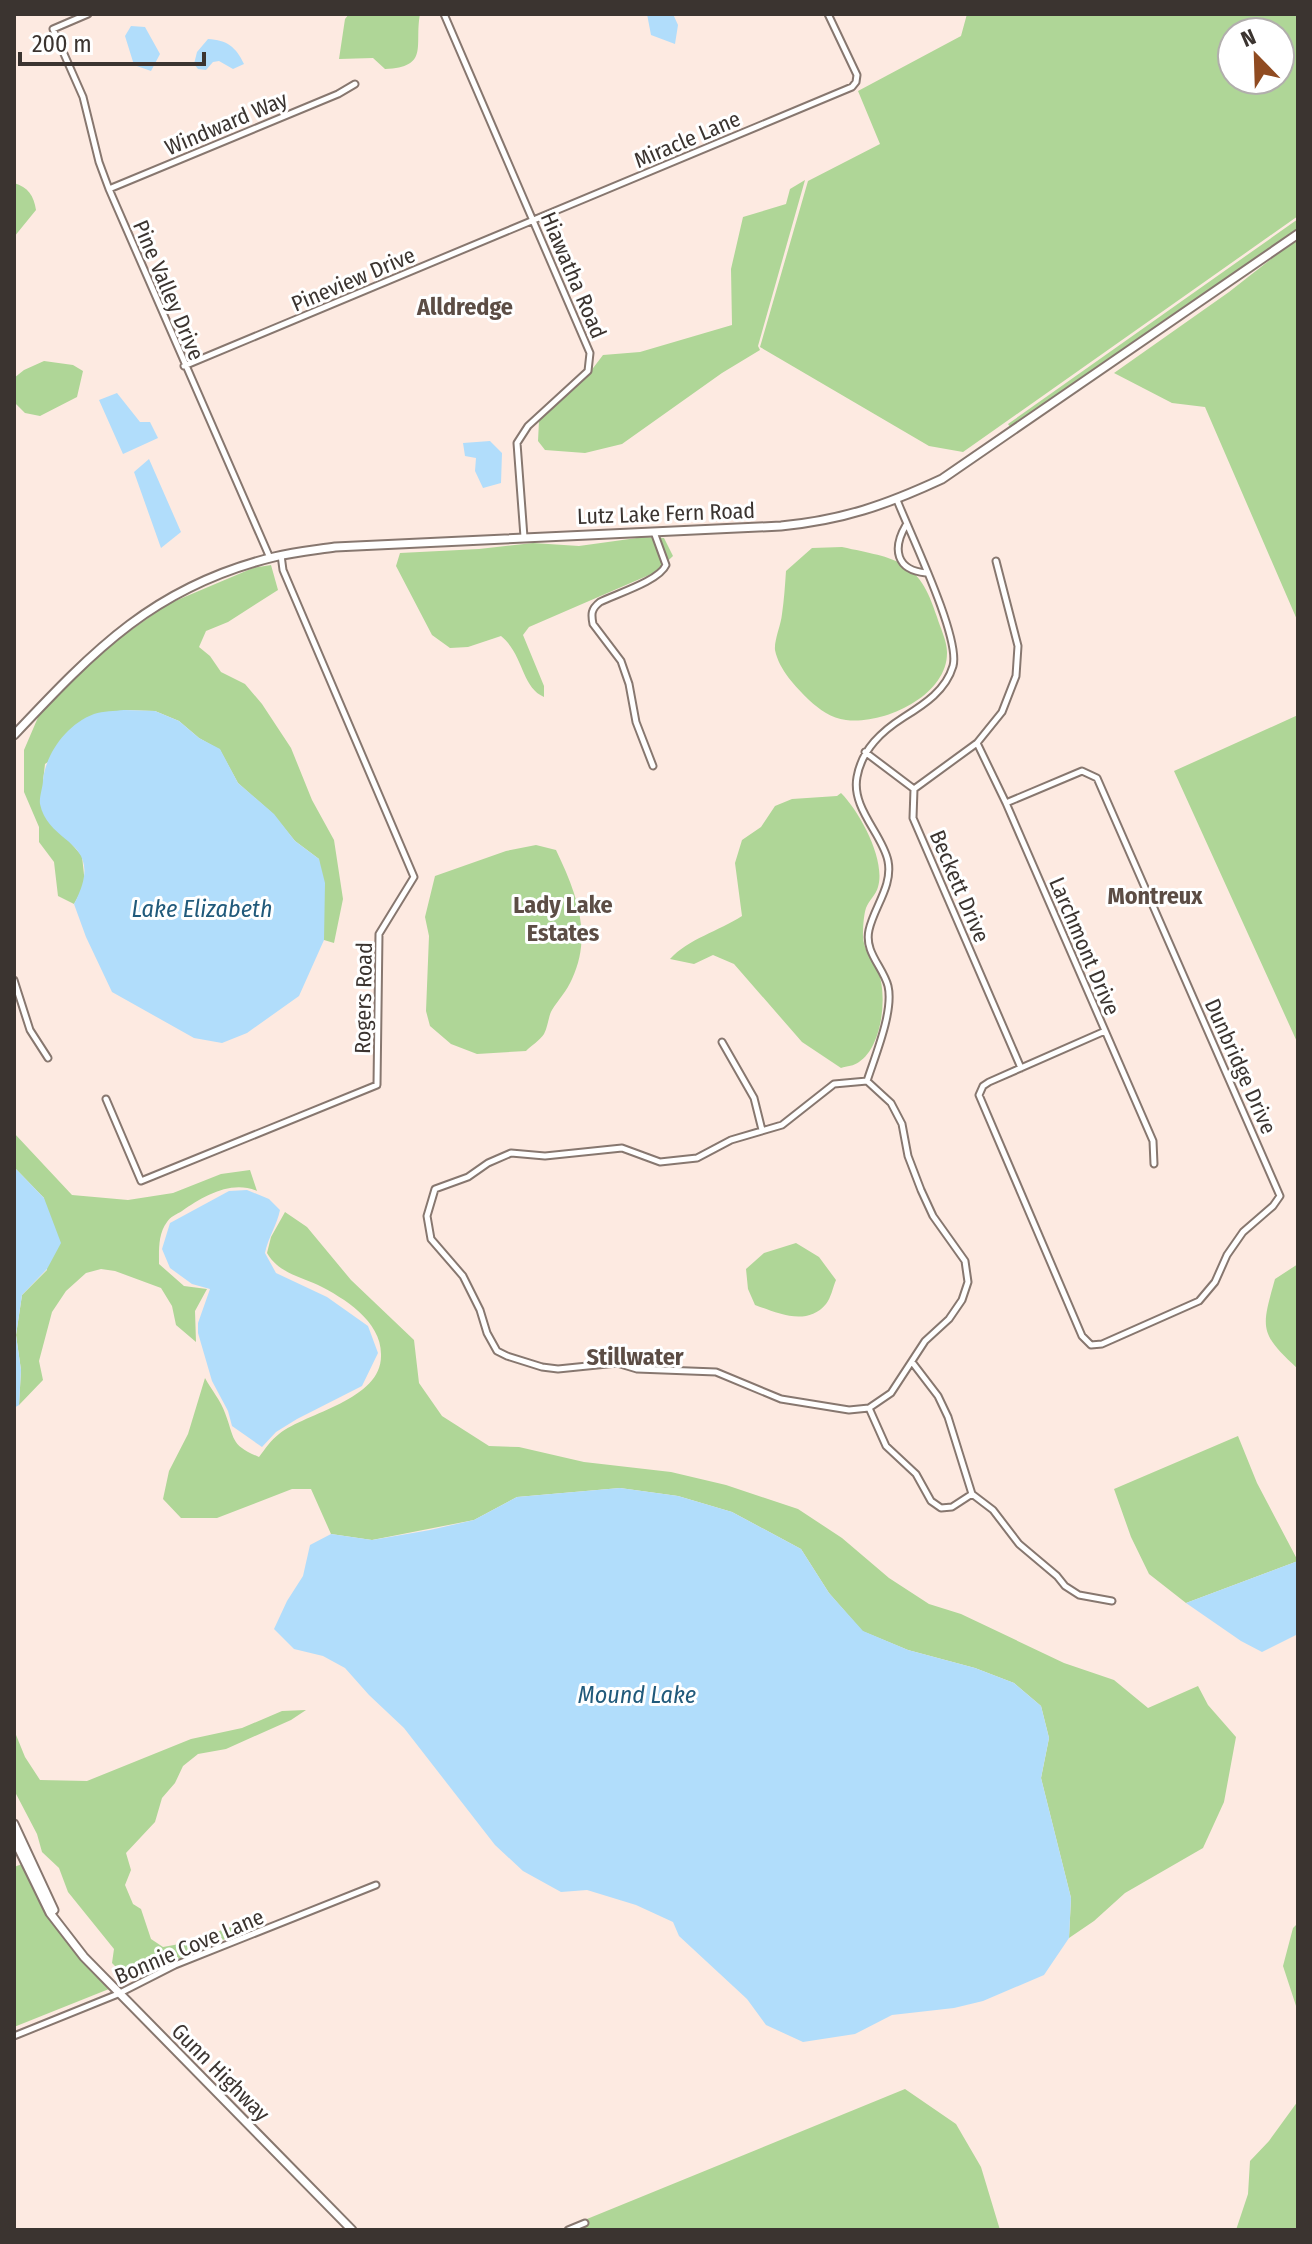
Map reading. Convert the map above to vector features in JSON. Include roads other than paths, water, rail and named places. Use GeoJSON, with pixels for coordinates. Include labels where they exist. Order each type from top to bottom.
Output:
{"type":"FeatureCollection","features":[{"type":"Feature","properties":{"kind":"main road","name":"Lutz Lake Fern Road"},"geometry":{"type":"LineString","coordinates":[[14,735],[86,660],[146,611],[229,570],[281,555],[335,547],[811,523],[841,518],[897,500],[942,479],[1298,234]]}},
{"type":"Feature","properties":{"kind":"main road","name":"Gunn Highway"},"geometry":{"type":"LineString","coordinates":[[14,1824],[68,1936]]}},
{"type":"Feature","properties":{"kind":"main road","name":"Gunn Highway"},"geometry":{"type":"LineString","coordinates":[[14,1839],[43,1901],[68,1936],[118,1994],[352,2230]]}},
{"type":"Feature","properties":{"kind":"street","name":"Pine Valley Drive"},"geometry":{"type":"LineString","coordinates":[[88,14],[53,29],[83,97],[109,189],[270,558]]}},
{"type":"Feature","properties":{"kind":"street","name":"Hiawatha Road"},"geometry":{"type":"LineString","coordinates":[[444,14],[590,353],[588,371],[528,426],[517,443],[524,537]]}},
{"type":"Feature","properties":{"kind":"street","name":"Miracle Lane"},"geometry":{"type":"LineString","coordinates":[[534,221],[852,87],[857,75],[828,14]]}},
{"type":"Feature","properties":{"kind":"street","name":"Windward Way"},"geometry":{"type":"LineString","coordinates":[[109,189],[338,94],[355,84]]}},
{"type":"Feature","properties":{"kind":"street","name":"Pineview Drive"},"geometry":{"type":"LineString","coordinates":[[184,366],[534,221]]}},
{"type":"Feature","properties":{"kind":"street"},"geometry":{"type":"LineString","coordinates":[[867,1081],[888,1011],[888,987],[872,956],[868,932],[886,888],[888,861],[861,808],[856,779],[865,752],[884,729],[943,688],[954,663],[951,635],[897,500]]}},
{"type":"Feature","properties":{"kind":"street"},"geometry":{"type":"LineString","coordinates":[[906,524],[898,542],[899,558],[912,570],[926,573]]}},
{"type":"Feature","properties":{"kind":"street"},"geometry":{"type":"LineString","coordinates":[[653,766],[636,722],[621,661],[593,624],[592,617],[594,606],[600,602],[656,577],[664,570],[666,565],[654,531]]}},
{"type":"Feature","properties":{"kind":"street","name":"Rogers Road"},"geometry":{"type":"LineString","coordinates":[[106,1099],[141,1181],[377,1085],[379,934],[414,877],[283,570],[281,555]]}},
{"type":"Feature","properties":{"kind":"street"},"geometry":{"type":"LineString","coordinates":[[865,752],[914,789],[977,743],[1002,712],[1016,676],[1018,646],[996,561]]}},
{"type":"Feature","properties":{"kind":"street","name":"Larchmont Drive"},"geometry":{"type":"LineString","coordinates":[[977,743],[1153,1141],[1154,1164]]}},
{"type":"Feature","properties":{"kind":"street","name":"Dunbridge Drive"},"geometry":{"type":"LineString","coordinates":[[1006,803],[1082,771],[1097,778],[1280,1196],[1243,1232],[1227,1255],[1215,1282],[1199,1301],[1102,1344],[1091,1345],[1082,1336],[980,1092],[986,1084],[1105,1031]]}},
{"type":"Feature","properties":{"kind":"street","name":"Beckett Drive"},"geometry":{"type":"LineString","coordinates":[[914,789],[913,818],[1021,1068]]}},
{"type":"Feature","properties":{"kind":"street"},"geometry":{"type":"LineString","coordinates":[[14,980],[30,1030],[48,1058]]}},
{"type":"Feature","properties":{"kind":"street"},"geometry":{"type":"LineString","coordinates":[[722,1042],[754,1098],[762,1130]]}},
{"type":"Feature","properties":{"kind":"street"},"geometry":{"type":"LineString","coordinates":[[867,1081],[891,1103],[902,1124],[908,1156],[933,1216],[965,1261],[968,1282],[962,1300],[949,1319],[925,1341],[891,1393],[869,1408],[849,1410],[781,1399],[716,1372],[637,1369],[617,1363],[558,1369],[507,1356],[497,1351],[487,1333],[480,1310],[463,1276],[431,1239],[427,1216],[435,1189],[468,1177],[488,1163],[511,1153],[545,1156],[622,1148],[660,1162],[682,1161],[697,1158],[731,1140],[762,1130],[782,1125],[834,1084],[867,1081]]}},
{"type":"Feature","properties":{"kind":"street"},"geometry":{"type":"LineString","coordinates":[[912,1362],[938,1396],[948,1417],[972,1494],[993,1510],[1019,1544],[1065,1586],[1079,1595],[1112,1601]]}},
{"type":"Feature","properties":{"kind":"street"},"geometry":{"type":"LineString","coordinates":[[869,1408],[886,1446],[916,1474],[931,1501],[941,1508],[952,1507],[972,1494]]}},
{"type":"Feature","properties":{"kind":"street","name":"Bonnie Cove Lane"},"geometry":{"type":"LineString","coordinates":[[14,2036],[118,1994],[175,1965],[376,1885]]}},
{"type":"Feature","properties":{"kind":"street"},"geometry":{"type":"LineString","coordinates":[[568,2230],[585,2223]]}},
{"type":"Feature","properties":{"kind":"water"},"geometry":{"type":"Polygon","coordinates":[[[647,14],[673,14],[678,25],[675,44],[651,35],[647,14]]]}},
{"type":"Feature","properties":{"kind":"water"},"geometry":{"type":"Polygon","coordinates":[[[131,26],[145,27],[160,54],[151,71],[134,65],[125,36],[131,26]]]}},
{"type":"Feature","properties":{"kind":"water"},"geometry":{"type":"Polygon","coordinates":[[[208,39],[230,46],[244,64],[233,69],[219,61],[213,62],[206,70],[198,69],[194,64],[197,52],[208,39]]]}},
{"type":"Feature","properties":{"kind":"water"},"geometry":{"type":"Polygon","coordinates":[[[117,393],[140,422],[150,422],[158,438],[123,454],[99,400],[117,393]]]}},
{"type":"Feature","properties":{"kind":"water"},"geometry":{"type":"Polygon","coordinates":[[[490,441],[502,453],[501,483],[483,488],[475,471],[476,458],[465,456],[463,443],[490,441]]]}},
{"type":"Feature","properties":{"kind":"water"},"geometry":{"type":"Polygon","coordinates":[[[149,459],[181,532],[161,548],[134,472],[149,459]]]}},
{"type":"Feature","properties":{"kind":"water","name":"Lake Elizabeth"},"geometry":{"type":"Polygon","coordinates":[[[124,710],[155,711],[179,721],[199,738],[220,749],[238,783],[274,814],[295,841],[319,859],[325,883],[324,940],[299,996],[247,1033],[222,1043],[194,1038],[112,992],[74,904],[83,883],[81,855],[45,818],[40,804],[48,760],[67,732],[94,714],[124,710]]]}},
{"type":"Feature","properties":{"kind":"water"},"geometry":{"type":"Polygon","coordinates":[[[14,1167],[44,1198],[61,1243],[47,1269],[22,1295],[16,1335],[21,1370],[19,1405],[14,1408],[14,1167]]]}},
{"type":"Feature","properties":{"kind":"water"},"geometry":{"type":"Polygon","coordinates":[[[247,1190],[269,1199],[280,1210],[265,1253],[276,1273],[327,1297],[368,1326],[378,1353],[362,1386],[297,1419],[276,1432],[262,1447],[232,1426],[228,1411],[212,1381],[198,1333],[198,1323],[210,1289],[192,1284],[170,1268],[162,1249],[170,1223],[229,1191],[247,1190]]]}},
{"type":"Feature","properties":{"kind":"water","name":"Mound Lake"},"geometry":{"type":"Polygon","coordinates":[[[620,1488],[678,1496],[732,1512],[801,1549],[829,1593],[863,1631],[908,1650],[975,1668],[1014,1683],[1041,1706],[1049,1738],[1041,1778],[1071,1898],[1069,1938],[1044,1975],[983,2001],[954,2008],[892,2015],[855,2034],[803,2042],[766,2025],[747,1999],[679,1936],[673,1922],[636,1905],[587,1890],[561,1892],[523,1871],[495,1845],[404,1728],[345,1668],[323,1656],[294,1649],[274,1629],[303,1576],[310,1545],[331,1534],[372,1540],[474,1520],[517,1497],[620,1488]]]}},
{"type":"Feature","properties":{"kind":"water"},"geometry":{"type":"Polygon","coordinates":[[[1298,1561],[1298,1634],[1262,1652],[1186,1603],[1298,1561]]]}},
{"type":"Feature","properties":{"kind":"district","name":"Alldredge"},"geometry":{"type":"Point","coordinates":[465,307]}},
{"type":"Feature","properties":{"kind":"district","name":"Montreux"},"geometry":{"type":"Point","coordinates":[1155,896]}},
{"type":"Feature","properties":{"kind":"district","name":"Lady Lake Estates"},"geometry":{"type":"Point","coordinates":[563,919]}},
{"type":"Feature","properties":{"kind":"district","name":"Stillwater"},"geometry":{"type":"Point","coordinates":[635,1357]}}]}
